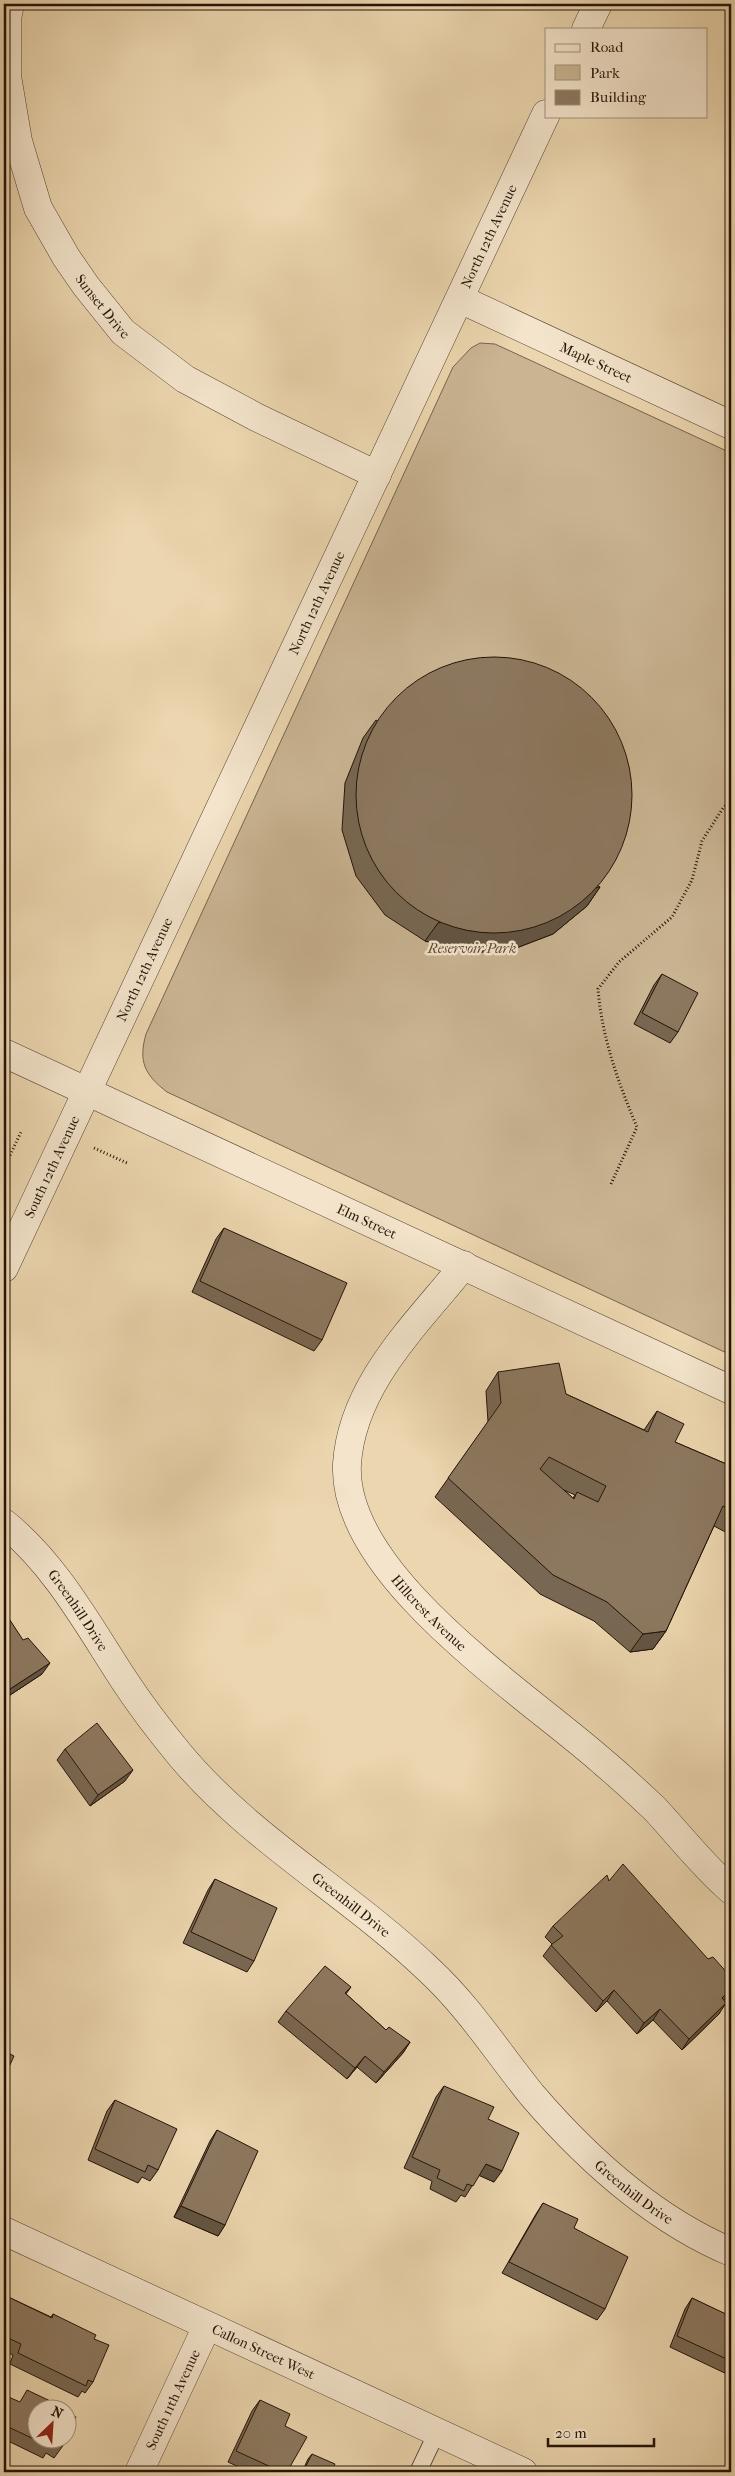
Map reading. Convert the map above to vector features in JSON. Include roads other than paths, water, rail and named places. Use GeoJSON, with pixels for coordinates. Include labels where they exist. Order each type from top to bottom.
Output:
{"type":"FeatureCollection","features":[{"type":"Feature","properties":{"kind":"street","name":"Sunset Drive"},"geometry":{"type":"LineString","coordinates":[[10,4],[7,19],[7,76],[18,141],[38,208],[66,258],[86,286],[123,332],[184,379],[256,417],[377,476]]}},
{"type":"Feature","properties":{"kind":"street"},"geometry":{"type":"LineString","coordinates":[[586,28],[598,4]]}},
{"type":"Feature","properties":{"kind":"street","name":"North 12th Avenue"},"geometry":{"type":"LineString","coordinates":[[87,1091],[545,116]]}},
{"type":"Feature","properties":{"kind":"street","name":"Maple Street"},"geometry":{"type":"LineString","coordinates":[[460,299],[731,425]]}},
{"type":"Feature","properties":{"kind":"street","name":"Elm Street"},"geometry":{"type":"LineString","coordinates":[[4,1053],[731,1390]]}},
{"type":"Feature","properties":{"kind":"street","name":"South 12th Avenue"},"geometry":{"type":"LineString","coordinates":[[4,1268],[87,1091]]}},
{"type":"Feature","properties":{"kind":"street","name":"Hillcrest Avenue"},"geometry":{"type":"LineString","coordinates":[[464,1265],[385,1363],[363,1400],[349,1445],[347,1464],[350,1494],[358,1519],[378,1554],[423,1606],[490,1671],[608,1766],[653,1808],[731,1890]]}},
{"type":"Feature","properties":{"kind":"street","name":"Greenhill Drive"},"geometry":{"type":"LineString","coordinates":[[4,1523],[17,1534],[52,1572],[82,1614],[126,1683],[182,1757],[233,1808],[301,1865],[382,1926],[432,1972],[482,2030],[532,2094],[583,2150],[636,2196],[712,2244],[731,2252]]}},
{"type":"Feature","properties":{"kind":"street","name":"Callon Street West"},"geometry":{"type":"LineString","coordinates":[[4,2231],[523,2472]]}},
{"type":"Feature","properties":{"kind":"street","name":"South 11th Avenue"},"geometry":{"type":"LineString","coordinates":[[139,2472],[207,2326]]}},
{"type":"Feature","properties":{"kind":"lane"},"geometry":{"type":"LineString","coordinates":[[418,2472],[437,2432]]}},
{"type":"Feature","properties":{"kind":"park label","name":"Reservoir Park"},"geometry":{"type":"Point","coordinates":[472,948]}}]}
